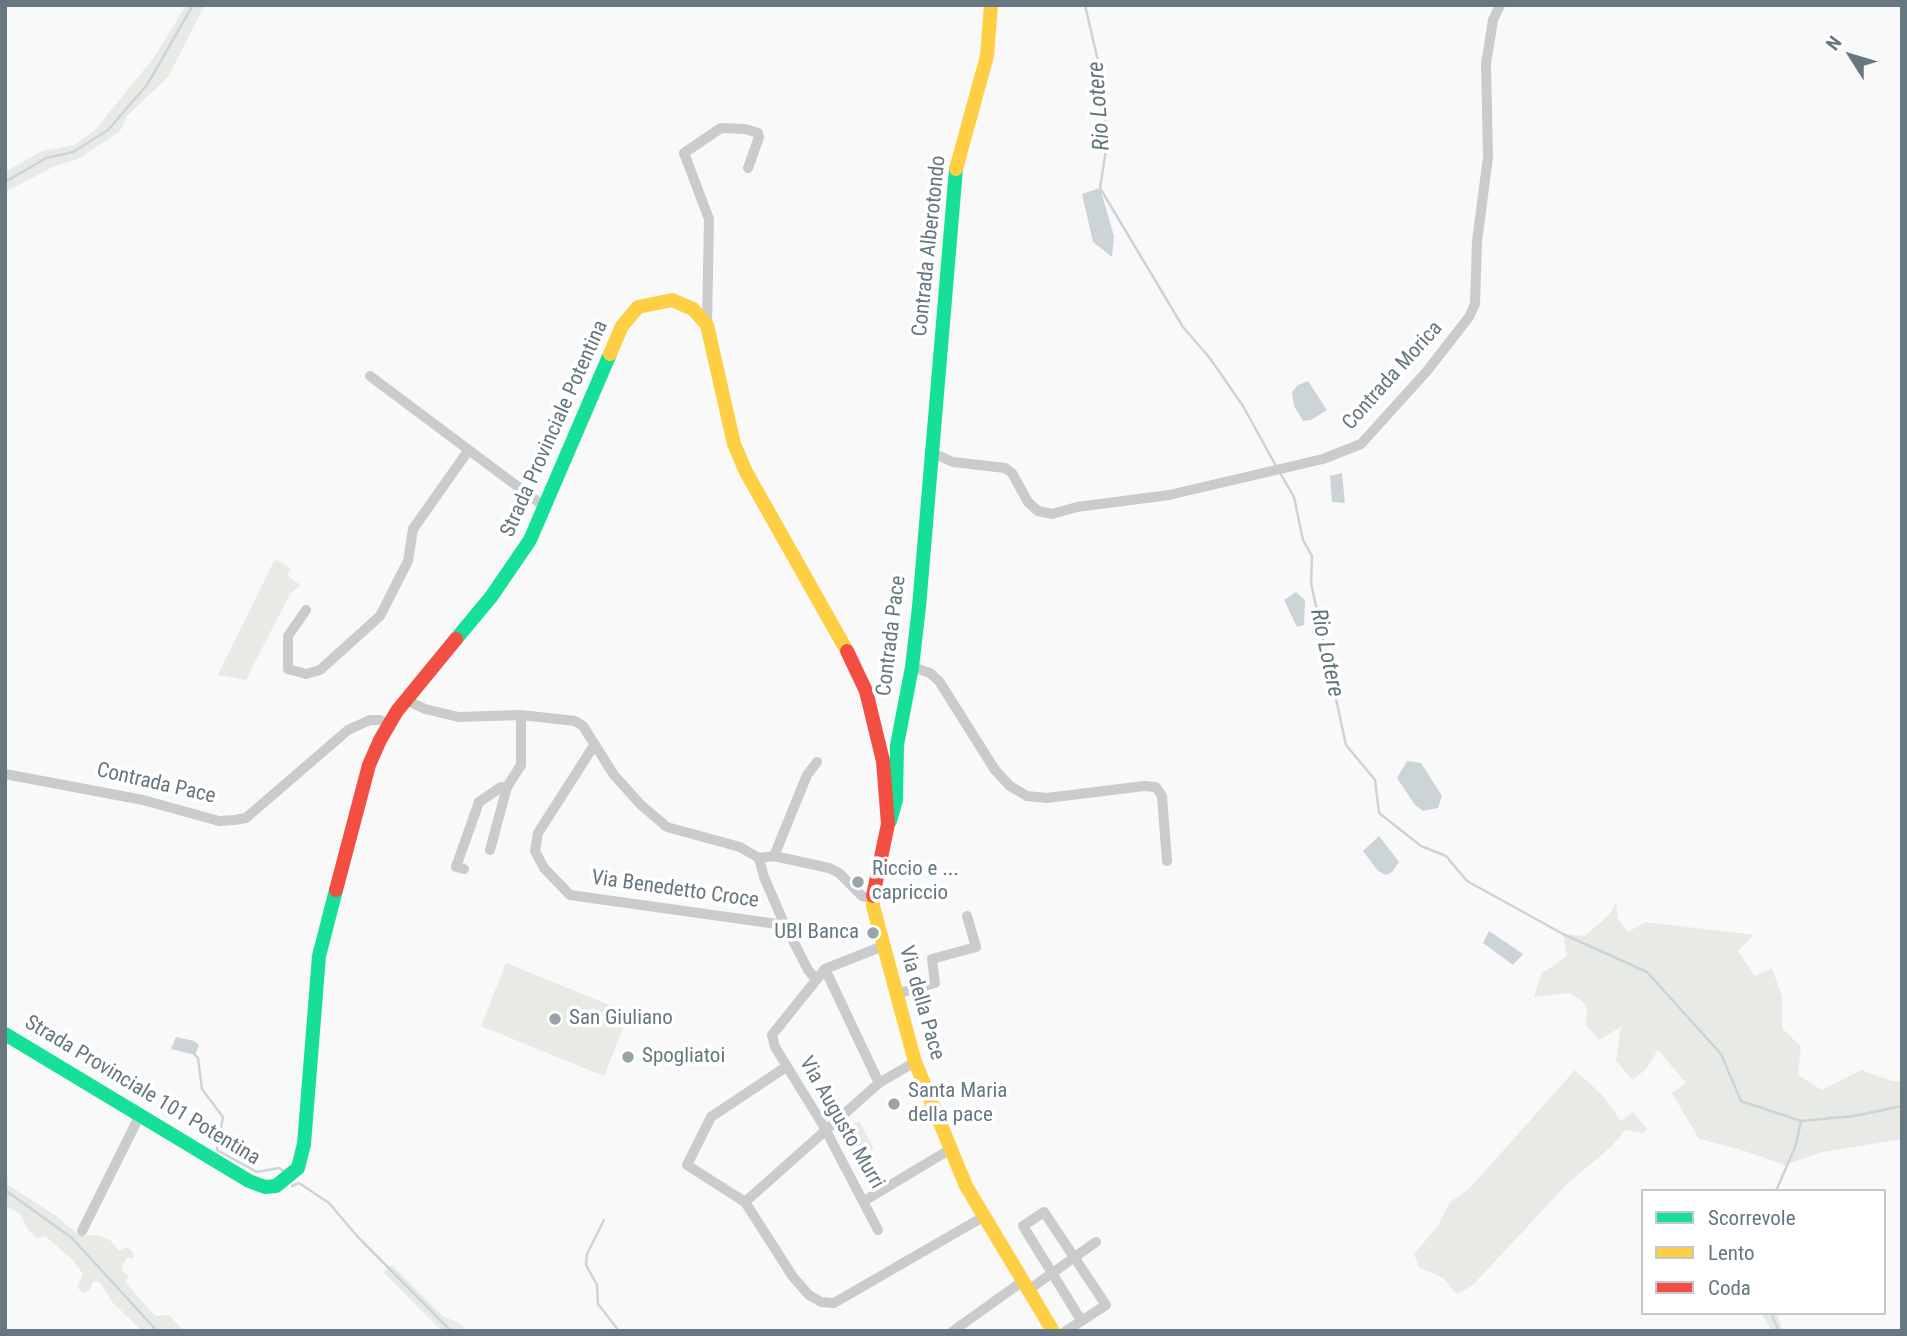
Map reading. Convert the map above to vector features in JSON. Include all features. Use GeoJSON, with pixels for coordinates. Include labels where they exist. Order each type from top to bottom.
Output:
{"type":"FeatureCollection","features":[{"type":"Feature","properties":{"kind":"main road","name":"Contrada Alberotondo"},"geometry":{"type":"LineString","coordinates":[[930,452],[957,162],[975,107],[987,56],[991,5]]}},
{"type":"Feature","properties":{"kind":"main road","name":"Strada Provinciale Potentina"},"geometry":{"type":"LineString","coordinates":[[389,724],[517,562],[545,508],[622,326],[632,311],[646,303],[672,300],[693,309],[707,325]]}},
{"type":"Feature","properties":{"kind":"main road"},"geometry":{"type":"LineString","coordinates":[[707,325],[734,444],[746,472],[841,637],[866,691],[883,761],[888,824]]}},
{"type":"Feature","properties":{"kind":"main road","name":"Contrada Pace"},"geometry":{"type":"LineString","coordinates":[[888,824],[894,815],[897,745],[912,667],[930,452]]}},
{"type":"Feature","properties":{"kind":"main road","name":"Strada Provinciale 101 Potentina"},"geometry":{"type":"LineString","coordinates":[[5,1034],[249,1181],[265,1187],[285,1181],[298,1168],[304,1144],[318,956],[369,765],[389,724]]}},
{"type":"Feature","properties":{"kind":"main road","name":"Via della Pace"},"geometry":{"type":"LineString","coordinates":[[888,824],[872,899],[915,1062],[949,1150],[983,1217],[1028,1283],[1053,1331]]}},
{"type":"Feature","properties":{"kind":"street","name":"Contrada Morica"},"geometry":{"type":"LineString","coordinates":[[930,452],[953,462],[1005,468],[1012,473],[1028,502],[1038,511],[1052,514],[1077,507],[1169,495],[1323,459],[1361,444],[1427,371],[1469,317],[1475,304],[1477,242],[1488,157],[1486,64],[1493,20],[1500,5]]}},
{"type":"Feature","properties":{"kind":"street"},"geometry":{"type":"LineString","coordinates":[[707,325],[709,219],[684,153],[721,128],[745,129],[758,133],[759,137],[748,168]]}},
{"type":"Feature","properties":{"kind":"street"},"geometry":{"type":"LineString","coordinates":[[370,376],[545,508]]}},
{"type":"Feature","properties":{"kind":"street"},"geometry":{"type":"LineString","coordinates":[[306,610],[288,636],[288,669],[306,674],[320,670],[380,616],[408,561],[413,529],[468,452]]}},
{"type":"Feature","properties":{"kind":"street"},"geometry":{"type":"LineString","coordinates":[[912,667],[930,673],[939,681],[995,770],[1010,786],[1027,796],[1047,799],[1156,787],[1162,796],[1167,861]]}},
{"type":"Feature","properties":{"kind":"street"},"geometry":{"type":"LineString","coordinates":[[406,700],[425,709],[460,717],[522,715],[575,721],[583,726],[593,747],[614,775],[657,821],[677,831],[740,847],[759,858],[774,856],[834,870],[862,896],[872,899]]}},
{"type":"Feature","properties":{"kind":"street"},"geometry":{"type":"LineString","coordinates":[[490,850],[507,788],[521,765],[522,715]]}},
{"type":"Feature","properties":{"kind":"street","name":"Contrada Pace"},"geometry":{"type":"LineString","coordinates":[[5,774],[143,800],[219,821],[234,820],[246,818],[348,730],[370,720],[389,724]]}},
{"type":"Feature","properties":{"kind":"street","name":"Via Benedetto Croce"},"geometry":{"type":"LineString","coordinates":[[593,747],[538,833],[536,851],[544,868],[570,895],[777,924],[783,921]]}},
{"type":"Feature","properties":{"kind":"street"},"geometry":{"type":"LineString","coordinates":[[774,856],[807,775],[817,762]]}},
{"type":"Feature","properties":{"kind":"street"},"geometry":{"type":"LineString","coordinates":[[464,869],[456,867],[479,802],[501,787],[507,788]]}},
{"type":"Feature","properties":{"kind":"street"},"geometry":{"type":"LineString","coordinates":[[759,858],[783,921],[808,971],[815,978],[825,969],[883,946]]}},
{"type":"Feature","properties":{"kind":"street"},"geometry":{"type":"LineString","coordinates":[[896,994],[935,983],[932,959],[976,947],[967,916]]}},
{"type":"Feature","properties":{"kind":"street"},"geometry":{"type":"LineString","coordinates":[[825,969],[879,1083]]}},
{"type":"Feature","properties":{"kind":"street","name":"Via Augusto Murri"},"geometry":{"type":"LineString","coordinates":[[815,978],[772,1035],[786,1067],[825,1130],[878,1230]]}},
{"type":"Feature","properties":{"kind":"street"},"geometry":{"type":"LineString","coordinates":[[744,1202],[879,1083],[915,1062]]}},
{"type":"Feature","properties":{"kind":"street"},"geometry":{"type":"LineString","coordinates":[[786,1067],[711,1117],[687,1160],[690,1169],[744,1202],[809,1295],[827,1303],[834,1303],[983,1217]]}},
{"type":"Feature","properties":{"kind":"street"},"geometry":{"type":"LineString","coordinates":[[82,1231],[141,1115]]}},
{"type":"Feature","properties":{"kind":"street"},"geometry":{"type":"LineString","coordinates":[[864,1201],[949,1150]]}},
{"type":"Feature","properties":{"kind":"street"},"geometry":{"type":"LineString","coordinates":[[1066,1331],[1106,1305],[1044,1212],[1023,1226],[1081,1321]]}},
{"type":"Feature","properties":{"kind":"street"},"geometry":{"type":"LineString","coordinates":[[953,1331],[1028,1283],[1052,1273],[1096,1242]]}},
{"type":"Feature","properties":{"kind":"shaded area"},"geometry":{"type":"Polygon","coordinates":[[[186,5],[205,5],[168,77],[127,116],[120,131],[80,158],[53,167],[5,192],[5,172],[42,151],[74,145],[95,130],[155,56],[186,5]]]}},
{"type":"Feature","properties":{"kind":"shaded area"},"geometry":{"type":"Polygon","coordinates":[[[1100,188],[1114,236],[1112,257],[1093,242],[1082,194],[1100,188]]]}},
{"type":"Feature","properties":{"kind":"shaded area"},"geometry":{"type":"Polygon","coordinates":[[[1308,381],[1327,410],[1311,420],[1303,421],[1294,406],[1292,392],[1298,385],[1308,381]]]}},
{"type":"Feature","properties":{"kind":"shaded area"},"geometry":{"type":"Polygon","coordinates":[[[1342,473],[1345,503],[1332,502],[1330,476],[1342,473]]]}},
{"type":"Feature","properties":{"kind":"shaded area"},"geometry":{"type":"Polygon","coordinates":[[[275,559],[291,569],[287,575],[300,585],[290,594],[246,680],[218,675],[275,559]]]}},
{"type":"Feature","properties":{"kind":"shaded area"},"geometry":{"type":"Polygon","coordinates":[[[1296,592],[1305,600],[1304,625],[1297,627],[1284,600],[1296,592]]]}},
{"type":"Feature","properties":{"kind":"shaded area"},"geometry":{"type":"Polygon","coordinates":[[[1407,761],[1421,763],[1442,796],[1438,808],[1423,811],[1415,805],[1397,778],[1407,761]]]}},
{"type":"Feature","properties":{"kind":"shaded area"},"geometry":{"type":"Polygon","coordinates":[[[1379,836],[1399,862],[1392,872],[1386,875],[1378,871],[1363,851],[1379,836]]]}},
{"type":"Feature","properties":{"kind":"shaded area"},"geometry":{"type":"Polygon","coordinates":[[[1616,902],[1618,919],[1628,932],[1645,922],[1754,935],[1738,951],[1755,976],[1772,968],[1782,997],[1782,1028],[1801,1047],[1798,1075],[1822,1090],[1861,1070],[1892,1081],[1902,1081],[1902,1139],[1822,1152],[1785,1165],[1699,1139],[1672,1093],[1686,1083],[1658,1050],[1646,1069],[1633,1080],[1616,1061],[1621,1027],[1599,1040],[1586,1025],[1587,1011],[1583,1002],[1569,993],[1534,997],[1541,974],[1567,956],[1563,934],[1585,936],[1610,914],[1616,902]]]}},
{"type":"Feature","properties":{"kind":"shaded area"},"geometry":{"type":"Polygon","coordinates":[[[1489,931],[1523,954],[1513,965],[1483,943],[1489,931]]]}},
{"type":"Feature","properties":{"kind":"shaded area","name":"San Giuliano"},"geometry":{"type":"Polygon","coordinates":[[[506,963],[629,1013],[604,1076],[481,1026],[506,963]]]}},
{"type":"Feature","properties":{"kind":"shaded area"},"geometry":{"type":"Polygon","coordinates":[[[176,1037],[194,1041],[199,1045],[195,1055],[171,1049],[176,1037]]]}},
{"type":"Feature","properties":{"kind":"shaded area"},"geometry":{"type":"Polygon","coordinates":[[[1575,1070],[1602,1095],[1621,1121],[1633,1112],[1647,1129],[1644,1133],[1625,1130],[1612,1146],[1567,1184],[1473,1285],[1457,1294],[1443,1278],[1419,1267],[1414,1254],[1437,1227],[1450,1202],[1468,1190],[1575,1070]]]}},
{"type":"Feature","properties":{"kind":"shaded area"},"geometry":{"type":"Polygon","coordinates":[[[859,1121],[874,1148],[854,1159],[839,1131],[859,1121]]]}},
{"type":"Feature","properties":{"kind":"shaded area"},"geometry":{"type":"Polygon","coordinates":[[[5,1154],[8,1185],[55,1215],[80,1236],[96,1235],[110,1240],[119,1251],[127,1247],[133,1252],[134,1258],[126,1258],[121,1270],[129,1277],[125,1282],[155,1316],[169,1315],[184,1331],[142,1331],[112,1302],[100,1282],[93,1281],[90,1289],[83,1293],[77,1287],[83,1274],[73,1260],[45,1236],[37,1238],[28,1230],[20,1214],[5,1205],[5,1154]]]}},
{"type":"Feature","properties":{"kind":"shaded area"},"geometry":{"type":"Polygon","coordinates":[[[392,1265],[443,1316],[462,1325],[466,1331],[442,1331],[383,1272],[392,1265]]]}},
{"type":"Feature","properties":{"kind":"shaded area"},"geometry":{"type":"Polygon","coordinates":[[[1762,1315],[1778,1315],[1783,1331],[1772,1331],[1762,1315]]]}},
{"type":"Feature","properties":{"kind":"waterway"},"geometry":{"type":"LineString","coordinates":[[5,182],[46,158],[73,152],[108,130],[147,85],[193,5]]}},
{"type":"Feature","properties":{"kind":"waterway","name":"Rio Lotere"},"geometry":{"type":"LineString","coordinates":[[1085,5],[1101,74],[1107,143],[1100,188],[1183,327],[1209,357],[1243,406],[1276,466]]}},
{"type":"Feature","properties":{"kind":"waterway","name":"Rio Lotere"},"geometry":{"type":"LineString","coordinates":[[1279,471],[1294,497],[1303,540],[1312,556],[1311,583],[1346,745],[1375,780],[1379,813],[1421,846],[1446,856],[1467,881],[1563,934],[1647,972],[1721,1054],[1741,1101],[1801,1121],[1854,1116],[1902,1106]]}},
{"type":"Feature","properties":{"kind":"waterway"},"geometry":{"type":"LineString","coordinates":[[195,1055],[198,1058],[202,1089],[223,1117],[217,1150],[257,1172],[279,1168],[286,1173]]}},
{"type":"Feature","properties":{"kind":"waterway"},"geometry":{"type":"LineString","coordinates":[[1777,1189],[1795,1147],[1801,1122]]}},
{"type":"Feature","properties":{"kind":"waterway"},"geometry":{"type":"LineString","coordinates":[[292,1186],[299,1183],[329,1203],[357,1236],[451,1331]]}},
{"type":"Feature","properties":{"kind":"waterway"},"geometry":{"type":"LineString","coordinates":[[5,1190],[72,1238],[157,1331]]}},
{"type":"Feature","properties":{"kind":"waterway"},"geometry":{"type":"LineString","coordinates":[[604,1220],[587,1254],[586,1265],[597,1285],[598,1304],[619,1331]]}},
{"type":"Feature","properties":{"kind":"waterway"},"geometry":{"type":"LineString","coordinates":[[1772,1315],[1779,1331]]}},
{"type":"Feature","properties":{"kind":"traffic: fast"},"geometry":{"type":"LineString","coordinates":[[890,821],[896,800],[897,745],[912,667],[919,607],[956,169]]}},
{"type":"Feature","properties":{"kind":"traffic: fast"},"geometry":{"type":"LineString","coordinates":[[456,639],[491,597],[530,540],[610,354]]}},
{"type":"Feature","properties":{"kind":"traffic: fast"},"geometry":{"type":"LineString","coordinates":[[5,1034],[249,1181],[265,1187],[276,1186],[298,1168],[304,1144],[319,956],[336,890]]}},
{"type":"Feature","properties":{"kind":"traffic: slow"},"geometry":{"type":"LineString","coordinates":[[956,169],[987,56],[991,5]]}},
{"type":"Feature","properties":{"kind":"traffic: slow"},"geometry":{"type":"LineString","coordinates":[[610,354],[622,326],[638,307],[672,300],[693,309],[707,325],[734,444],[746,472],[847,651]]}},
{"type":"Feature","properties":{"kind":"traffic: slow"},"geometry":{"type":"LineString","coordinates":[[873,896],[873,906],[915,1062],[966,1186],[1053,1331]]}},
{"type":"Feature","properties":{"kind":"traffic: jam"},"geometry":{"type":"LineString","coordinates":[[336,890],[369,765],[380,740],[397,711],[456,639]]}},
{"type":"Feature","properties":{"kind":"traffic: jam"},"geometry":{"type":"LineString","coordinates":[[847,651],[866,691],[883,761],[888,824],[873,896]]}},
{"type":"Feature","properties":{"kind":"place","name":"Riccio e ... capriccio"},"geometry":{"type":"Point","coordinates":[858,882]}},
{"type":"Feature","properties":{"kind":"place","name":"UBI Banca"},"geometry":{"type":"Point","coordinates":[873,933]}},
{"type":"Feature","properties":{"kind":"place","name":"San Giuliano"},"geometry":{"type":"Point","coordinates":[555,1019]}},
{"type":"Feature","properties":{"kind":"place","name":"Spogliatoi"},"geometry":{"type":"Point","coordinates":[628,1057]}},
{"type":"Feature","properties":{"kind":"place","name":"Santa Maria della pace"},"geometry":{"type":"Point","coordinates":[894,1104]}}]}
